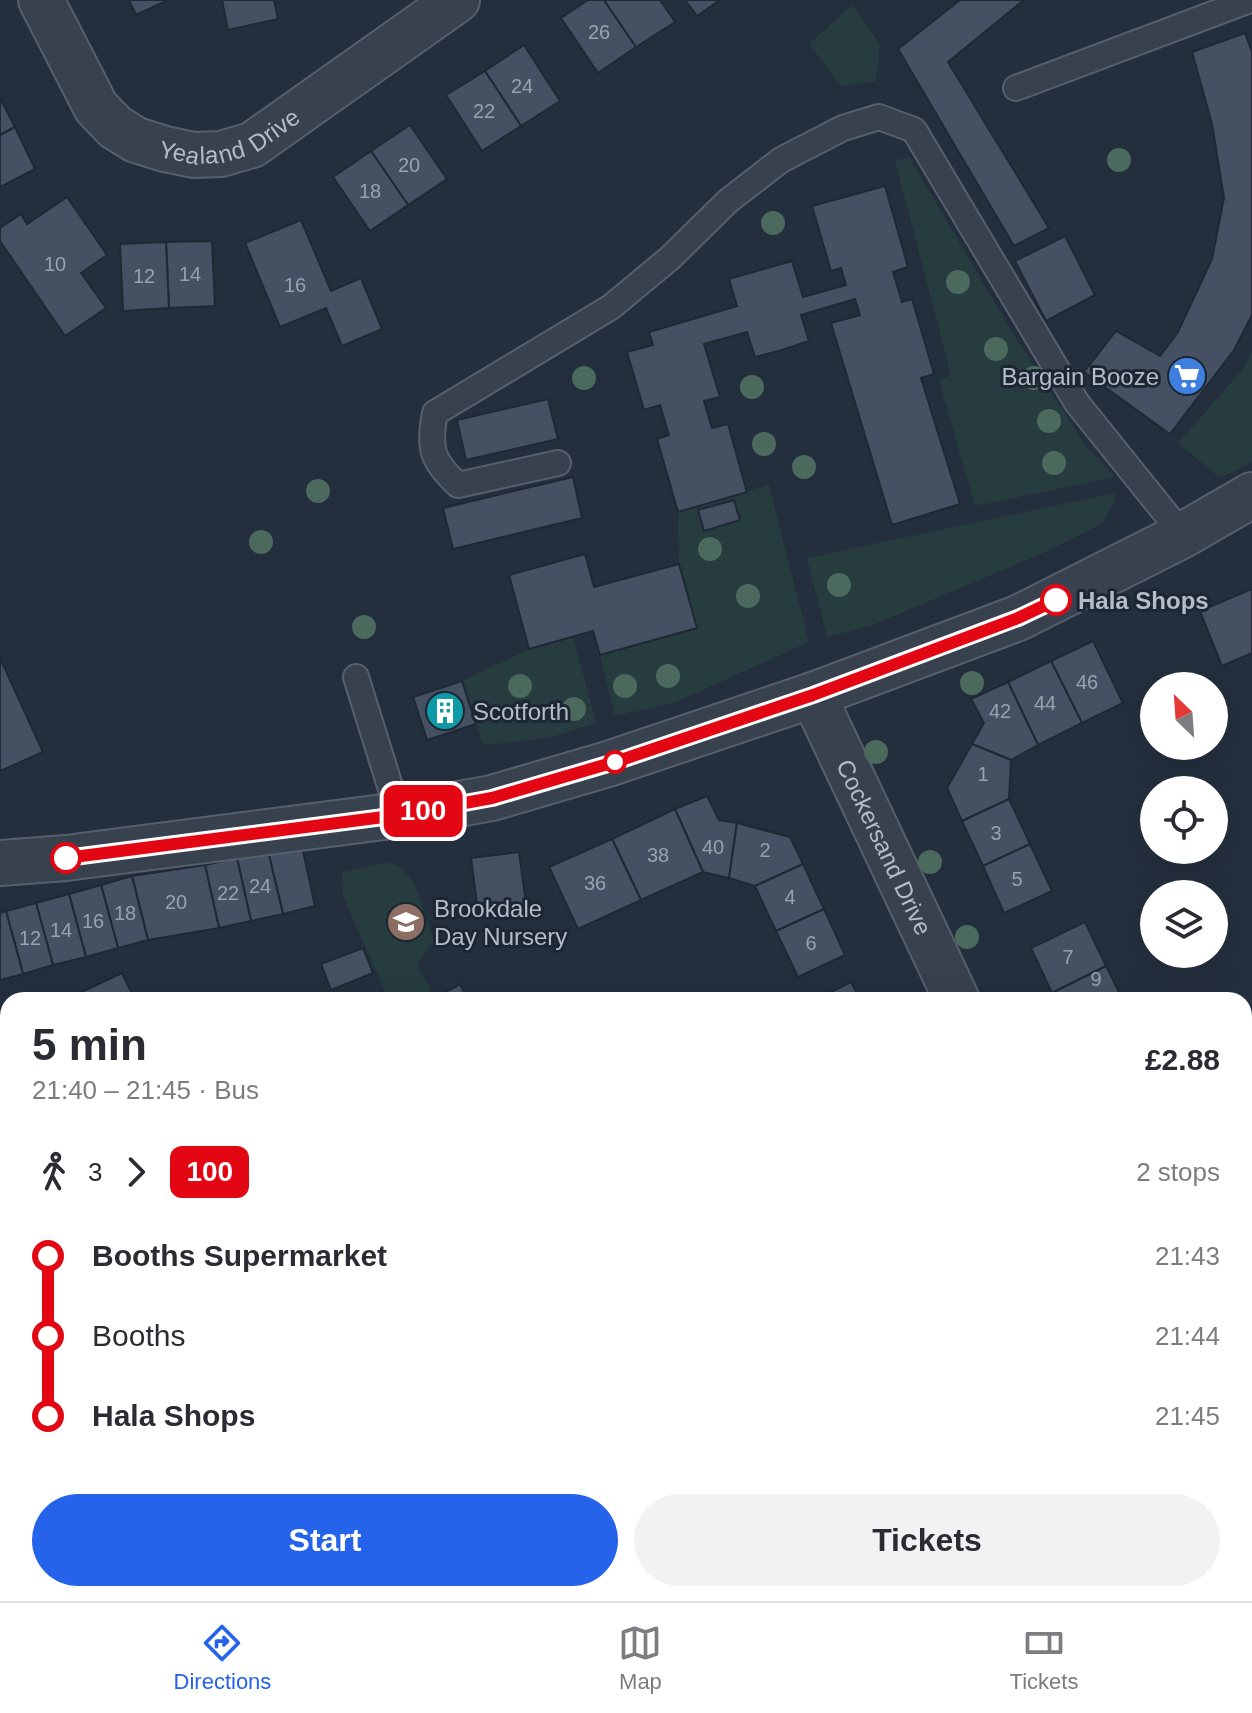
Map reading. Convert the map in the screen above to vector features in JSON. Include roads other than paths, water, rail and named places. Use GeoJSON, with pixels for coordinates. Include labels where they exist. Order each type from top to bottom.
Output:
{"type":"FeatureCollection","features":[{"type":"Feature","properties":{"kind":"street","name":"Yealand Drive"},"geometry":{"type":"LineString","coordinates":[[41,0],[96,107],[115,127],[136,140],[194,155],[221,154],[252,145],[457,0]]}},
{"type":"Feature","properties":{"kind":"street"},"geometry":{"type":"LineString","coordinates":[[0,863],[66,858],[399,815],[492,798],[608,764],[813,695],[1018,618],[1183,535],[1252,495]]}},
{"type":"Feature","properties":{"kind":"street","name":"Cockersand Drive"},"geometry":{"type":"LineString","coordinates":[[813,695],[953,992]]}},
{"type":"Feature","properties":{"kind":"lane"},"geometry":{"type":"LineString","coordinates":[[1016,88],[1250,0]]}},
{"type":"Feature","properties":{"kind":"lane"},"geometry":{"type":"LineString","coordinates":[[558,463],[458,485],[440,469],[433,448],[430,438],[435,413],[611,307],[670,258],[728,201],[781,160],[843,128],[879,117],[914,130],[1077,403],[1183,535]]}},
{"type":"Feature","properties":{"kind":"lane"},"geometry":{"type":"LineString","coordinates":[[356,677],[399,815]]}},
{"type":"Feature","properties":{"kind":"place","name":"Bargain Booze"},"geometry":{"type":"Point","coordinates":[1187,376]}},
{"type":"Feature","properties":{"kind":"place","name":"Hala Shops"},"geometry":{"type":"Point","coordinates":[1056,600]}},
{"type":"Feature","properties":{"kind":"place","name":"Scotforth"},"geometry":{"type":"Point","coordinates":[445,711]}},
{"type":"Feature","properties":{"kind":"place","name":"Brookdale Day Nursery"},"geometry":{"type":"Point","coordinates":[406,922]}}]}
